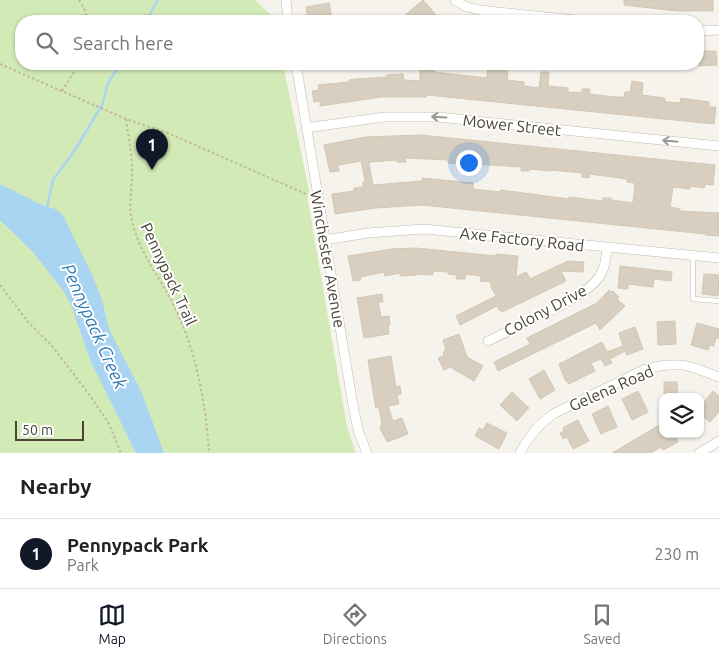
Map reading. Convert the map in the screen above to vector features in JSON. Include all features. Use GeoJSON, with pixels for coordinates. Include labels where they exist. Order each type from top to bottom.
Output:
{"type":"FeatureCollection","features":[{"type":"Feature","properties":{"kind":"street"},"geometry":{"type":"LineString","coordinates":[[286,0],[287,15]]}},
{"type":"Feature","properties":{"kind":"street"},"geometry":{"type":"LineString","coordinates":[[455,0],[479,10],[527,15]]}},
{"type":"Feature","properties":{"kind":"street"},"geometry":{"type":"LineString","coordinates":[[704,31],[719,30]]}},
{"type":"Feature","properties":{"kind":"street","name":"Winchester Avenue"},"geometry":{"type":"LineString","coordinates":[[297,70],[356,421],[367,453]]}},
{"type":"Feature","properties":{"kind":"street","name":"Mower Street"},"geometry":{"type":"LineString","coordinates":[[306,128],[384,117],[438,117],[719,146]]}},
{"type":"Feature","properties":{"kind":"street","name":"Axe Factory Road"},"geometry":{"type":"LineString","coordinates":[[325,240],[368,232],[424,229],[719,258]]}},
{"type":"Feature","properties":{"kind":"street","name":"Colony Drive"},"geometry":{"type":"LineString","coordinates":[[488,340],[577,296],[590,287],[599,278],[604,267],[607,248]]}},
{"type":"Feature","properties":{"kind":"street","name":"Gelena Road"},"geometry":{"type":"LineString","coordinates":[[520,453],[533,433],[554,414],[642,370],[668,365],[683,365],[719,377]]}},
{"type":"Feature","properties":{"kind":"street"},"geometry":{"type":"LineString","coordinates":[[698,453],[719,441]]}},
{"type":"Feature","properties":{"kind":"lane"},"geometry":{"type":"LineString","coordinates":[[693,256],[693,299],[719,301]]}},
{"type":"Feature","properties":{"kind":"path"},"geometry":{"type":"LineString","coordinates":[[79,0],[86,15]]}},
{"type":"Feature","properties":{"kind":"path"},"geometry":{"type":"LineString","coordinates":[[0,64],[126,119],[168,133],[318,199]]}},
{"type":"Feature","properties":{"kind":"path"},"geometry":{"type":"LineString","coordinates":[[62,91],[75,70]]}},
{"type":"Feature","properties":{"kind":"path","name":"Pennypack Trail"},"geometry":{"type":"LineString","coordinates":[[126,119],[132,169],[130,190],[132,225],[142,249],[167,291],[186,333],[202,388],[210,453]]}},
{"type":"Feature","properties":{"kind":"path"},"geometry":{"type":"LineString","coordinates":[[0,285],[91,397],[108,422],[121,453]]}},
{"type":"Feature","properties":{"kind":"green space"},"geometry":{"type":"Polygon","coordinates":[[[0,0],[255,0],[271,15],[15,15],[15,70],[284,70],[310,196],[307,195],[347,427],[356,453],[0,453],[0,0]]]}},
{"type":"Feature","properties":{"kind":"water","name":"Pennypack Creek"},"geometry":{"type":"Polygon","coordinates":[[[0,184],[46,207],[56,209],[63,215],[94,279],[102,300],[109,329],[141,391],[164,453],[136,453],[91,362],[71,305],[64,292],[33,252],[0,220],[0,184]]]}},
{"type":"Feature","properties":{"kind":"building"},"geometry":{"type":"Polygon","coordinates":[[[423,0],[436,15],[405,15],[423,0]]]}},
{"type":"Feature","properties":{"kind":"building"},"geometry":{"type":"Polygon","coordinates":[[[624,0],[713,0],[713,11],[677,11],[624,5],[624,0]]]}},
{"type":"Feature","properties":{"kind":"building"},"geometry":{"type":"Polygon","coordinates":[[[329,3],[331,15],[307,15],[306,7],[329,3]]]}},
{"type":"Feature","properties":{"kind":"building"},"geometry":{"type":"Polygon","coordinates":[[[704,51],[716,51],[717,65],[704,66],[704,51]]]}},
{"type":"Feature","properties":{"kind":"building"},"geometry":{"type":"Polygon","coordinates":[[[420,70],[434,70],[434,72],[487,78],[488,70],[508,70],[507,80],[524,82],[524,86],[539,88],[541,72],[549,72],[548,86],[568,88],[568,92],[582,93],[582,89],[590,89],[589,94],[624,97],[625,92],[630,92],[632,81],[643,83],[642,95],[664,98],[666,102],[680,103],[681,98],[709,102],[709,107],[716,107],[714,124],[427,95],[426,97],[381,97],[320,106],[320,101],[314,102],[312,91],[319,90],[318,85],[349,82],[349,80],[355,79],[387,77],[387,75],[403,74],[404,80],[420,81],[420,70]]]}},
{"type":"Feature","properties":{"kind":"building"},"geometry":{"type":"Polygon","coordinates":[[[421,135],[715,165],[713,185],[705,184],[704,188],[690,186],[690,189],[673,187],[670,207],[680,209],[680,211],[719,213],[719,236],[422,205],[375,208],[335,214],[332,194],[354,191],[354,188],[363,187],[363,182],[365,182],[361,161],[338,165],[339,171],[330,172],[324,145],[365,137],[421,135]],[[405,158],[406,162],[397,162],[397,160],[370,162],[369,164],[373,185],[422,181],[422,178],[473,183],[473,189],[500,192],[501,190],[569,199],[569,197],[602,201],[603,198],[611,198],[611,200],[633,203],[635,183],[627,182],[627,179],[590,174],[589,178],[582,177],[582,173],[551,170],[529,169],[529,171],[521,171],[521,167],[448,163],[448,160],[405,158]]]}},
{"type":"Feature","properties":{"kind":"building"},"geometry":{"type":"Polygon","coordinates":[[[416,248],[496,256],[496,254],[518,256],[516,277],[526,272],[530,279],[568,261],[584,262],[583,272],[561,271],[566,281],[502,312],[497,306],[460,325],[456,316],[496,296],[491,287],[491,282],[480,281],[481,276],[466,274],[465,279],[456,279],[457,275],[448,274],[448,272],[433,271],[433,275],[400,276],[400,273],[385,276],[384,272],[360,277],[361,280],[353,281],[348,256],[392,249],[416,248]]]}},
{"type":"Feature","properties":{"kind":"building"},"geometry":{"type":"Polygon","coordinates":[[[620,266],[672,272],[671,281],[654,279],[653,287],[628,284],[628,289],[618,288],[620,266]]]}},
{"type":"Feature","properties":{"kind":"building"},"geometry":{"type":"Polygon","coordinates":[[[704,274],[719,275],[718,296],[702,294],[704,274]]]}},
{"type":"Feature","properties":{"kind":"building"},"geometry":{"type":"Polygon","coordinates":[[[609,290],[619,297],[617,299],[625,306],[600,330],[596,323],[498,371],[494,362],[530,344],[527,338],[597,303],[609,290]]]}},
{"type":"Feature","properties":{"kind":"building"},"geometry":{"type":"Polygon","coordinates":[[[382,294],[383,302],[378,302],[381,317],[389,316],[389,334],[364,338],[357,298],[382,294]]]}},
{"type":"Feature","properties":{"kind":"building"},"geometry":{"type":"Polygon","coordinates":[[[675,321],[676,344],[658,345],[657,322],[675,321]]]}},
{"type":"Feature","properties":{"kind":"building"},"geometry":{"type":"Polygon","coordinates":[[[697,323],[719,329],[719,339],[716,338],[714,346],[710,345],[708,350],[691,345],[697,323]]]}},
{"type":"Feature","properties":{"kind":"building"},"geometry":{"type":"Polygon","coordinates":[[[635,327],[643,349],[627,355],[625,351],[610,359],[612,363],[605,366],[601,359],[591,363],[595,371],[569,384],[565,380],[559,364],[602,342],[607,352],[623,346],[619,333],[635,327]]]}},
{"type":"Feature","properties":{"kind":"building"},"geometry":{"type":"Polygon","coordinates":[[[459,334],[467,357],[483,366],[474,381],[450,367],[444,370],[438,358],[444,356],[443,353],[446,349],[443,340],[459,334]]]}},
{"type":"Feature","properties":{"kind":"building"},"geometry":{"type":"Polygon","coordinates":[[[391,356],[396,387],[400,386],[401,394],[397,395],[399,404],[388,406],[393,421],[402,418],[408,434],[387,442],[380,426],[382,425],[379,407],[376,408],[375,404],[368,360],[391,356]]]}},
{"type":"Feature","properties":{"kind":"building"},"geometry":{"type":"Polygon","coordinates":[[[544,370],[555,390],[540,399],[529,379],[544,370]]]}},
{"type":"Feature","properties":{"kind":"building"},"geometry":{"type":"Polygon","coordinates":[[[664,382],[677,382],[678,393],[664,393],[664,382]]]}},
{"type":"Feature","properties":{"kind":"building"},"geometry":{"type":"Polygon","coordinates":[[[638,391],[648,412],[632,420],[622,399],[638,391]]]}},
{"type":"Feature","properties":{"kind":"building"},"geometry":{"type":"Polygon","coordinates":[[[713,391],[719,396],[719,412],[710,422],[704,417],[704,402],[713,391]]]}},
{"type":"Feature","properties":{"kind":"building"},"geometry":{"type":"Polygon","coordinates":[[[512,392],[529,408],[517,421],[500,405],[512,392]]]}},
{"type":"Feature","properties":{"kind":"building"},"geometry":{"type":"Polygon","coordinates":[[[608,406],[617,427],[601,434],[592,414],[608,406]]]}},
{"type":"Feature","properties":{"kind":"building"},"geometry":{"type":"Polygon","coordinates":[[[578,420],[589,441],[573,449],[567,437],[563,439],[560,433],[564,431],[563,428],[578,420]]]}},
{"type":"Feature","properties":{"kind":"building"},"geometry":{"type":"Polygon","coordinates":[[[487,423],[507,433],[499,449],[475,436],[479,428],[483,430],[487,423]]]}},
{"type":"Feature","properties":{"kind":"building"},"geometry":{"type":"Polygon","coordinates":[[[659,425],[659,438],[676,438],[678,442],[663,450],[661,447],[650,453],[612,453],[659,425]]]}},
{"type":"Feature","properties":{"kind":"waterway"},"geometry":{"type":"LineString","coordinates":[[149,15],[158,0]]}},
{"type":"Feature","properties":{"kind":"waterway"},"geometry":{"type":"LineString","coordinates":[[46,211],[53,180],[75,150],[102,105],[108,83],[116,70]]}},
{"type":"Feature","properties":{"kind":"place","name":"Pennypack Park"},"geometry":{"type":"Point","coordinates":[152,170]}}]}
